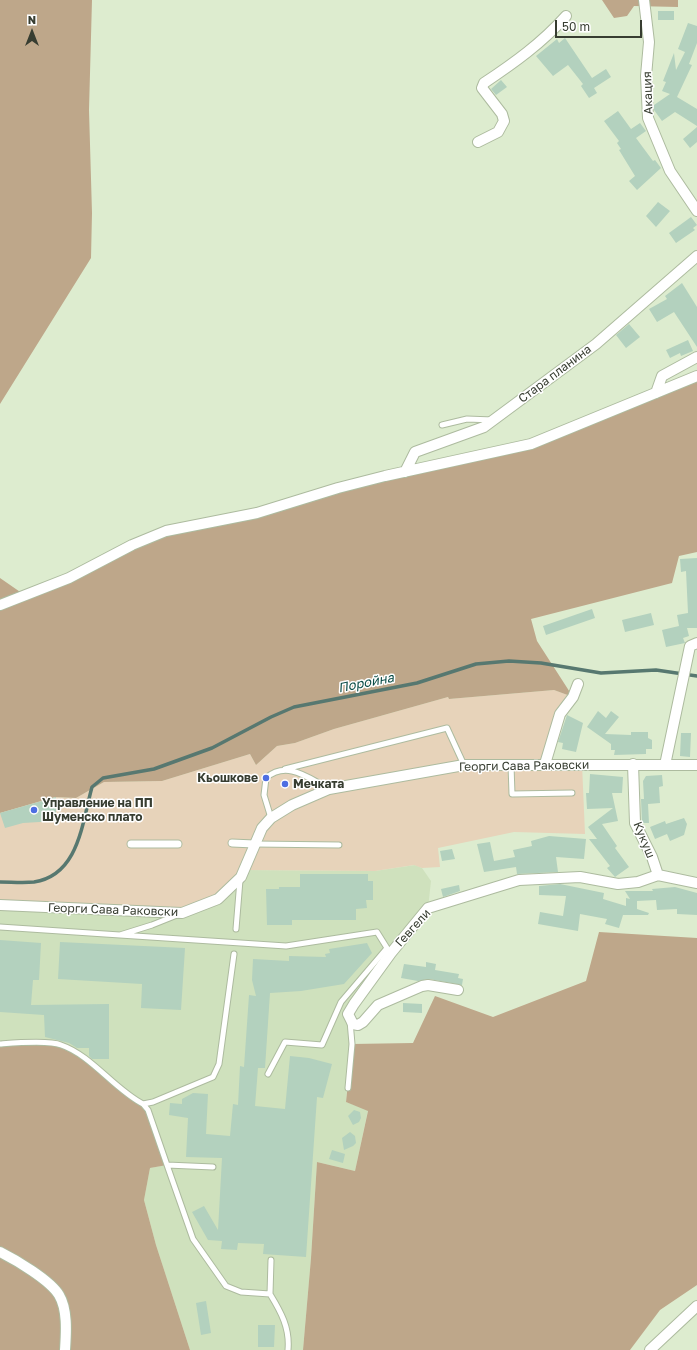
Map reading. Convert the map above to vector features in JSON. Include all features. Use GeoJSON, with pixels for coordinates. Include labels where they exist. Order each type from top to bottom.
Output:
{"type":"FeatureCollection","features":[{"type":"Feature","properties":{"kind":"street","name":"Акация"},"geometry":{"type":"LineString","coordinates":[[645,5],[648,42],[646,76],[648,118],[670,171],[697,211]]}},
{"type":"Feature","properties":{"kind":"street"},"geometry":{"type":"LineString","coordinates":[[478,142],[498,132],[504,121],[502,114],[482,88],[484,83],[515,63],[551,33],[566,16]]}},
{"type":"Feature","properties":{"kind":"street","name":"Стара планина"},"geometry":{"type":"LineString","coordinates":[[405,472],[415,452],[484,427],[494,420],[596,344],[697,256]]}},
{"type":"Feature","properties":{"kind":"street"},"geometry":{"type":"LineString","coordinates":[[656,393],[662,376],[697,357]]}},
{"type":"Feature","properties":{"kind":"street"},"geometry":{"type":"LineString","coordinates":[[0,605],[69,578],[132,545],[166,531],[257,513],[338,488],[532,444],[697,376]]}},
{"type":"Feature","properties":{"kind":"street"},"geometry":{"type":"LineString","coordinates":[[665,765],[686,667],[694,644]]}},
{"type":"Feature","properties":{"kind":"street"},"geometry":{"type":"LineString","coordinates":[[545,764],[560,714],[573,697],[578,684]]}},
{"type":"Feature","properties":{"kind":"street","name":"Кукуш"},"geometry":{"type":"LineString","coordinates":[[633,764],[635,823],[652,857],[658,875]]}},
{"type":"Feature","properties":{"kind":"street","name":"Георги Сава Раковски"},"geometry":{"type":"LineString","coordinates":[[0,905],[182,913],[218,899],[241,877],[262,828],[271,818],[292,805],[329,789],[464,765],[697,765]]}},
{"type":"Feature","properties":{"kind":"street"},"geometry":{"type":"LineString","coordinates":[[232,843],[254,844]]}},
{"type":"Feature","properties":{"kind":"street"},"geometry":{"type":"LineString","coordinates":[[131,844],[178,844]]}},
{"type":"Feature","properties":{"kind":"street"},"geometry":{"type":"LineString","coordinates":[[658,875],[697,883]]}},
{"type":"Feature","properties":{"kind":"street","name":"Гевгели"},"geometry":{"type":"LineString","coordinates":[[350,1018],[348,1014],[354,1004],[391,953],[428,908],[519,880],[580,877],[618,884],[638,882],[658,875]]}},
{"type":"Feature","properties":{"kind":"street"},"geometry":{"type":"LineString","coordinates":[[350,1018],[353,1024],[358,1025],[363,1022],[378,1005],[422,986],[428,985],[458,990]]}},
{"type":"Feature","properties":{"kind":"street"},"geometry":{"type":"LineString","coordinates":[[0,1252],[35,1273],[59,1295],[66,1322],[65,1350]]}},
{"type":"Feature","properties":{"kind":"street"},"geometry":{"type":"LineString","coordinates":[[650,1350],[697,1306]]}},
{"type":"Feature","properties":{"kind":"lane"},"geometry":{"type":"LineString","coordinates":[[442,425],[467,419],[494,420]]}},
{"type":"Feature","properties":{"kind":"lane"},"geometry":{"type":"LineString","coordinates":[[271,818],[264,795],[266,778],[274,771],[447,728],[464,765]]}},
{"type":"Feature","properties":{"kind":"lane"},"geometry":{"type":"LineString","coordinates":[[512,765],[512,794],[572,793]]}},
{"type":"Feature","properties":{"kind":"lane"},"geometry":{"type":"LineString","coordinates":[[285,769],[295,771],[329,789]]}},
{"type":"Feature","properties":{"kind":"lane"},"geometry":{"type":"LineString","coordinates":[[254,844],[340,844]]}},
{"type":"Feature","properties":{"kind":"lane"},"geometry":{"type":"LineString","coordinates":[[236,929],[241,877]]}},
{"type":"Feature","properties":{"kind":"lane"},"geometry":{"type":"LineString","coordinates":[[120,935],[152,926],[182,913]]}},
{"type":"Feature","properties":{"kind":"lane"},"geometry":{"type":"LineString","coordinates":[[0,927],[286,946],[377,932],[387,948],[341,1002],[322,1045],[285,1042],[268,1074]]}},
{"type":"Feature","properties":{"kind":"lane"},"geometry":{"type":"LineString","coordinates":[[143,1104],[153,1102],[212,1077],[219,1064],[234,954]]}},
{"type":"Feature","properties":{"kind":"lane"},"geometry":{"type":"LineString","coordinates":[[348,1088],[352,1044],[350,1018]]}},
{"type":"Feature","properties":{"kind":"lane"},"geometry":{"type":"LineString","coordinates":[[0,1044],[23,1042],[61,1044],[85,1059],[131,1098],[143,1104],[148,1110],[193,1239],[226,1286],[241,1292],[270,1294]]}},
{"type":"Feature","properties":{"kind":"lane"},"geometry":{"type":"LineString","coordinates":[[167,1165],[213,1167]]}},
{"type":"Feature","properties":{"kind":"lane"},"geometry":{"type":"LineString","coordinates":[[271,1260],[270,1294],[284,1316],[289,1338],[288,1350]]}},
{"type":"Feature","properties":{"kind":"shaded area"},"geometry":{"type":"Polygon","coordinates":[[[0,0],[92,0],[89,110],[92,213],[91,258],[0,404],[0,0]]]}},
{"type":"Feature","properties":{"kind":"shaded area"},"geometry":{"type":"Polygon","coordinates":[[[602,0],[678,0],[678,7],[634,6],[627,16],[614,18],[602,0]]]}},
{"type":"Feature","properties":{"kind":"shaded area"},"geometry":{"type":"Polygon","coordinates":[[[697,376],[697,552],[679,556],[672,583],[531,619],[537,641],[573,697],[554,690],[449,699],[448,697],[334,729],[295,743],[277,746],[256,765],[250,754],[162,781],[104,782],[76,798],[55,797],[0,813],[0,578],[26,596],[166,531],[531,444],[697,376]]]}},
{"type":"Feature","properties":{"kind":"shaded area"},"geometry":{"type":"Polygon","coordinates":[[[554,690],[573,697],[560,714],[545,764],[582,764],[585,834],[514,832],[438,848],[440,867],[422,868],[414,865],[375,871],[245,870],[218,899],[182,913],[0,905],[0,813],[55,797],[76,798],[104,782],[162,781],[250,754],[256,765],[277,746],[295,743],[334,729],[448,697],[449,699],[554,690]]]}},
{"type":"Feature","properties":{"kind":"shaded area"},"geometry":{"type":"Polygon","coordinates":[[[415,865],[422,868],[431,881],[428,908],[354,1004],[346,1102],[368,1110],[355,1171],[317,1162],[303,1350],[190,1350],[156,1245],[144,1200],[150,1168],[166,1165],[0,1044],[0,905],[245,870],[375,871],[415,865]]]}},
{"type":"Feature","properties":{"kind":"shaded area"},"geometry":{"type":"Polygon","coordinates":[[[599,932],[697,938],[697,1285],[660,1310],[630,1350],[303,1350],[317,1162],[355,1171],[368,1111],[346,1102],[352,1044],[413,1043],[435,996],[493,1017],[586,981],[599,932]]]}},
{"type":"Feature","properties":{"kind":"shaded area"},"geometry":{"type":"Polygon","coordinates":[[[0,1044],[61,1044],[85,1059],[143,1104],[167,1165],[150,1168],[144,1200],[156,1245],[190,1350],[0,1350],[0,1044]]]}},
{"type":"Feature","properties":{"kind":"building"},"geometry":{"type":"Polygon","coordinates":[[[658,11],[674,11],[674,20],[658,20],[658,11]]]}},
{"type":"Feature","properties":{"kind":"building"},"geometry":{"type":"Polygon","coordinates":[[[688,23],[697,26],[697,43],[689,64],[692,65],[677,97],[697,109],[697,126],[675,112],[662,121],[654,110],[654,105],[670,94],[662,91],[666,82],[663,81],[674,53],[676,70],[685,52],[678,49],[688,23]]]}},
{"type":"Feature","properties":{"kind":"building"},"geometry":{"type":"Polygon","coordinates":[[[565,38],[592,78],[606,69],[611,77],[594,88],[597,93],[589,98],[581,86],[583,84],[568,65],[553,76],[536,56],[557,39],[559,43],[565,38]]]}},
{"type":"Feature","properties":{"kind":"building"},"geometry":{"type":"Polygon","coordinates":[[[501,80],[507,87],[496,95],[491,89],[501,80]]]}},
{"type":"Feature","properties":{"kind":"building"},"geometry":{"type":"Polygon","coordinates":[[[618,111],[631,129],[640,123],[646,131],[636,138],[653,161],[655,160],[661,168],[637,190],[629,181],[635,176],[619,150],[621,149],[617,143],[619,141],[604,121],[618,111]]]}},
{"type":"Feature","properties":{"kind":"building"},"geometry":{"type":"Polygon","coordinates":[[[697,127],[697,142],[690,148],[683,139],[697,127]]]}},
{"type":"Feature","properties":{"kind":"building"},"geometry":{"type":"Polygon","coordinates":[[[658,202],[670,211],[656,227],[646,216],[658,202]]]}},
{"type":"Feature","properties":{"kind":"building"},"geometry":{"type":"Polygon","coordinates":[[[691,217],[697,225],[693,228],[695,230],[676,243],[669,233],[691,217]]]}},
{"type":"Feature","properties":{"kind":"building"},"geometry":{"type":"Polygon","coordinates":[[[682,283],[697,307],[697,347],[674,312],[657,322],[649,309],[667,299],[665,296],[682,283]]]}},
{"type":"Feature","properties":{"kind":"building"},"geometry":{"type":"Polygon","coordinates":[[[629,324],[640,337],[626,348],[616,335],[629,324]]]}},
{"type":"Feature","properties":{"kind":"building"},"geometry":{"type":"Polygon","coordinates":[[[688,340],[693,351],[681,356],[680,353],[670,358],[666,350],[688,340]]]}},
{"type":"Feature","properties":{"kind":"building"},"geometry":{"type":"Polygon","coordinates":[[[697,558],[697,628],[687,628],[689,636],[683,638],[685,643],[666,647],[662,630],[679,626],[677,615],[688,613],[686,571],[681,572],[680,559],[697,558]]]}},
{"type":"Feature","properties":{"kind":"building"},"geometry":{"type":"Polygon","coordinates":[[[592,609],[595,618],[546,635],[543,626],[592,609]]]}},
{"type":"Feature","properties":{"kind":"building"},"geometry":{"type":"Polygon","coordinates":[[[651,613],[654,625],[625,632],[622,620],[651,613]]]}},
{"type":"Feature","properties":{"kind":"building"},"geometry":{"type":"Polygon","coordinates":[[[598,711],[606,718],[611,711],[619,717],[605,734],[631,735],[631,732],[648,732],[648,738],[652,740],[652,749],[646,749],[646,754],[614,755],[615,750],[611,750],[611,744],[587,727],[598,711]]]}},
{"type":"Feature","properties":{"kind":"building"},"geometry":{"type":"Polygon","coordinates":[[[567,715],[583,723],[576,752],[562,749],[563,743],[558,742],[567,715]]]}},
{"type":"Feature","properties":{"kind":"building"},"geometry":{"type":"Polygon","coordinates":[[[681,733],[691,733],[690,757],[680,756],[681,733]]]}},
{"type":"Feature","properties":{"kind":"building"},"geometry":{"type":"Polygon","coordinates":[[[590,774],[623,777],[622,793],[612,793],[618,821],[602,824],[617,846],[615,848],[629,867],[615,877],[607,868],[610,866],[589,839],[597,839],[588,827],[613,808],[587,809],[586,793],[589,793],[590,774]]]}},
{"type":"Feature","properties":{"kind":"building"},"geometry":{"type":"Polygon","coordinates":[[[662,775],[663,786],[659,787],[660,803],[648,804],[649,823],[642,823],[641,799],[644,799],[643,781],[646,776],[662,775]]]}},
{"type":"Feature","properties":{"kind":"building","name":"Управление на ПП Шуменско плато"},"geometry":{"type":"Polygon","coordinates":[[[56,797],[56,821],[23,823],[5,828],[0,813],[56,797]]]}},
{"type":"Feature","properties":{"kind":"building"},"geometry":{"type":"Polygon","coordinates":[[[684,818],[687,824],[684,835],[670,841],[667,834],[655,839],[650,827],[665,821],[666,824],[684,818]]]}},
{"type":"Feature","properties":{"kind":"building"},"geometry":{"type":"Polygon","coordinates":[[[549,836],[586,839],[584,859],[556,857],[558,872],[517,874],[516,867],[484,872],[477,844],[490,842],[494,861],[515,857],[513,850],[532,846],[531,841],[549,836]]]}},
{"type":"Feature","properties":{"kind":"building"},"geometry":{"type":"Polygon","coordinates":[[[452,849],[455,859],[442,861],[440,851],[452,849]]]}},
{"type":"Feature","properties":{"kind":"building"},"geometry":{"type":"Polygon","coordinates":[[[300,874],[368,874],[368,881],[373,881],[373,900],[366,900],[367,908],[356,909],[356,920],[292,920],[292,925],[267,925],[266,889],[279,889],[279,887],[300,887],[300,874]]]}},
{"type":"Feature","properties":{"kind":"building"},"geometry":{"type":"Polygon","coordinates":[[[560,884],[604,893],[603,899],[626,906],[626,898],[630,899],[625,891],[653,891],[652,889],[675,887],[697,893],[697,915],[677,914],[677,909],[657,910],[656,900],[637,901],[637,909],[649,913],[648,915],[623,915],[619,928],[605,924],[607,919],[580,914],[578,931],[538,924],[540,912],[563,916],[566,896],[539,895],[539,886],[560,884]]]}},
{"type":"Feature","properties":{"kind":"building"},"geometry":{"type":"Polygon","coordinates":[[[459,885],[460,891],[443,897],[441,889],[459,885]]]}},
{"type":"Feature","properties":{"kind":"building"},"geometry":{"type":"Polygon","coordinates":[[[0,940],[41,943],[39,980],[33,980],[31,1005],[109,1004],[109,1059],[92,1059],[89,1056],[89,1048],[77,1048],[69,1043],[45,1037],[44,1015],[0,1012],[0,940]]]}},
{"type":"Feature","properties":{"kind":"building"},"geometry":{"type":"Polygon","coordinates":[[[60,942],[185,948],[181,1010],[141,1008],[142,984],[58,979],[60,942]]]}},
{"type":"Feature","properties":{"kind":"building"},"geometry":{"type":"Polygon","coordinates":[[[367,943],[372,953],[344,984],[301,991],[270,993],[265,1068],[258,1068],[255,1106],[285,1109],[290,1056],[309,1058],[332,1064],[323,1098],[317,1097],[306,1257],[263,1254],[264,1244],[238,1243],[237,1250],[221,1249],[222,1241],[208,1240],[192,1212],[204,1206],[218,1230],[222,1158],[186,1157],[188,1118],[169,1115],[170,1103],[182,1104],[182,1099],[193,1093],[208,1094],[206,1134],[230,1136],[233,1104],[238,1105],[240,1066],[244,1067],[249,995],[256,996],[252,980],[253,959],[289,961],[289,956],[326,957],[325,954],[330,953],[329,949],[367,943]]]}},
{"type":"Feature","properties":{"kind":"building"},"geometry":{"type":"Polygon","coordinates":[[[426,962],[436,964],[435,970],[459,974],[458,978],[463,979],[462,985],[429,979],[418,981],[401,978],[404,964],[426,967],[426,962]]]}},
{"type":"Feature","properties":{"kind":"building"},"geometry":{"type":"Polygon","coordinates":[[[403,1003],[422,1004],[422,1013],[403,1012],[403,1003]]]}},
{"type":"Feature","properties":{"kind":"building"},"geometry":{"type":"Polygon","coordinates":[[[354,1110],[360,1112],[361,1118],[359,1122],[353,1125],[348,1116],[354,1110]]]}},
{"type":"Feature","properties":{"kind":"building"},"geometry":{"type":"Polygon","coordinates":[[[350,1132],[355,1136],[356,1143],[344,1150],[342,1138],[350,1132]]]}},
{"type":"Feature","properties":{"kind":"building"},"geometry":{"type":"Polygon","coordinates":[[[332,1150],[345,1154],[343,1163],[329,1159],[332,1150]]]}},
{"type":"Feature","properties":{"kind":"building"},"geometry":{"type":"Polygon","coordinates":[[[206,1301],[211,1333],[201,1335],[196,1303],[206,1301]]]}},
{"type":"Feature","properties":{"kind":"building"},"geometry":{"type":"Polygon","coordinates":[[[258,1325],[275,1325],[274,1347],[258,1347],[258,1325]]]}},
{"type":"Feature","properties":{"kind":"waterway","name":"Поройна"},"geometry":{"type":"LineString","coordinates":[[0,882],[34,882],[49,877],[61,869],[76,845],[92,787],[103,778],[154,769],[212,748],[271,717],[294,707],[417,683],[476,664],[509,661],[541,663],[601,673],[656,670],[697,676]]}},
{"type":"Feature","properties":{"kind":"place","name":"Кьошкове"},"geometry":{"type":"Point","coordinates":[266,778]}},
{"type":"Feature","properties":{"kind":"place","name":"Мечката"},"geometry":{"type":"Point","coordinates":[285,784]}},
{"type":"Feature","properties":{"kind":"place","name":"Управление на ПП Шуменско плато"},"geometry":{"type":"Point","coordinates":[34,810]}}]}
